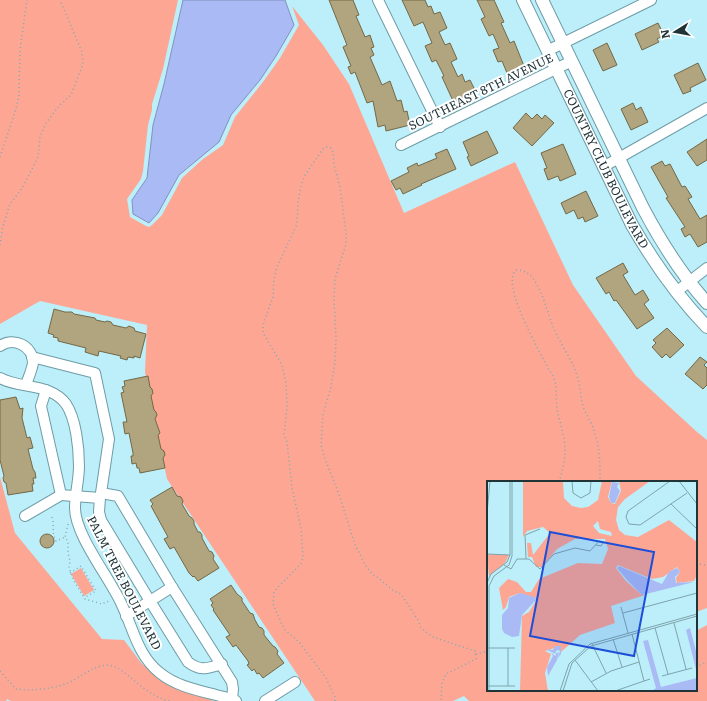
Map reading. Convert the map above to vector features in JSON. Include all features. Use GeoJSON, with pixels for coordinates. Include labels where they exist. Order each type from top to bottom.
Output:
{"type":"FeatureCollection","features":[{"type":"Feature","properties":{"kind":"main road","name":"COUNTRY CLUB BOULEVARD"},"geometry":{"type":"LineString","coordinates":[[523,0],[635,230],[652,258],[676,292],[707,327]]}},
{"type":"Feature","properties":{"kind":"main road","name":"COUNTRY CLUB BOULEVARD"},"geometry":{"type":"LineString","coordinates":[[542,0],[659,238],[688,282],[707,303]]}},
{"type":"Feature","properties":{"kind":"street"},"geometry":{"type":"LineString","coordinates":[[378,0],[440,127]]}},
{"type":"Feature","properties":{"kind":"street","name":"SOUTHEAST 8TH AVENUE"},"geometry":{"type":"LineString","coordinates":[[547,51],[651,0]]}},
{"type":"Feature","properties":{"kind":"street","name":"SOUTHEAST 8TH AVENUE"},"geometry":{"type":"LineString","coordinates":[[401,145],[572,61]]}},
{"type":"Feature","properties":{"kind":"street"},"geometry":{"type":"LineString","coordinates":[[603,167],[707,108]]}},
{"type":"Feature","properties":{"kind":"street"},"geometry":{"type":"LineString","coordinates":[[676,292],[707,268]]}},
{"type":"Feature","properties":{"kind":"street"},"geometry":{"type":"LineString","coordinates":[[0,346],[11,342],[18,342],[29,350],[32,357],[32,368],[26,385]]}},
{"type":"Feature","properties":{"kind":"street"},"geometry":{"type":"LineString","coordinates":[[32,357],[95,373],[109,439],[99,512],[101,520],[188,662],[196,668],[205,669],[222,664]]}},
{"type":"Feature","properties":{"kind":"street","name":"PALM TREE BOULEVARD"},"geometry":{"type":"LineString","coordinates":[[0,378],[46,390],[56,395],[66,404],[74,421],[79,467],[76,496],[76,517],[81,532],[118,597],[141,651],[160,673],[184,686],[234,700]]}},
{"type":"Feature","properties":{"kind":"street"},"geometry":{"type":"LineString","coordinates":[[46,390],[41,406],[61,495]]}},
{"type":"Feature","properties":{"kind":"street"},"geometry":{"type":"LineString","coordinates":[[25,516],[61,495],[118,496],[172,586],[222,664],[232,682],[234,700]]}},
{"type":"Feature","properties":{"kind":"street"},"geometry":{"type":"LineString","coordinates":[[126,616],[172,586]]}},
{"type":"Feature","properties":{"kind":"street"},"geometry":{"type":"LineString","coordinates":[[264,701],[295,682]]}},
{"type":"Feature","properties":{"kind":"path"},"geometry":{"type":"LineString","coordinates":[[0,157],[16,109],[19,94],[20,50],[27,0]]}},
{"type":"Feature","properties":{"kind":"path"},"geometry":{"type":"LineString","coordinates":[[0,245],[3,226],[10,204],[31,174],[38,157],[40,137],[46,123],[59,106],[71,94],[83,64],[82,52],[60,0]]}},
{"type":"Feature","properties":{"kind":"path"},"geometry":{"type":"LineString","coordinates":[[335,701],[335,697],[326,678],[299,642],[284,629],[273,604],[274,594],[277,588],[298,567],[302,562],[303,556],[301,528],[292,488],[291,467],[287,442],[284,435],[287,407],[286,383],[282,365],[263,333],[263,325],[273,297],[274,278],[277,267],[297,224],[298,202],[301,186],[305,175],[314,161],[323,149],[327,147],[331,148],[333,152],[334,165],[340,187],[346,244],[335,279],[334,298],[336,346],[331,387],[324,414],[321,445],[325,459],[339,494],[354,542],[365,564],[373,575],[394,591],[401,594],[418,620],[421,628],[433,637],[468,648],[476,654]]}},
{"type":"Feature","properties":{"kind":"path"},"geometry":{"type":"LineString","coordinates":[[559,481],[565,452],[557,407],[556,382],[517,304],[512,286],[513,275],[516,270],[526,272],[536,284],[557,336],[563,345],[579,380],[582,404],[595,433],[600,466],[600,481]]}},
{"type":"Feature","properties":{"kind":"path"},"geometry":{"type":"LineString","coordinates":[[52,517],[53,535],[56,541],[65,537],[68,542],[70,561],[68,568],[84,598],[89,601],[102,604],[118,597]]}},
{"type":"Feature","properties":{"kind":"path"},"geometry":{"type":"LineString","coordinates":[[697,564],[707,565]]}},
{"type":"Feature","properties":{"kind":"path"},"geometry":{"type":"LineString","coordinates":[[70,573],[81,566],[96,591],[84,598]]}},
{"type":"Feature","properties":{"kind":"path"},"geometry":{"type":"LineString","coordinates":[[476,654],[487,651]]}},
{"type":"Feature","properties":{"kind":"path"},"geometry":{"type":"LineString","coordinates":[[441,701],[442,683],[446,674],[476,659],[476,654]]}},
{"type":"Feature","properties":{"kind":"path"},"geometry":{"type":"LineString","coordinates":[[697,667],[707,662]]}},
{"type":"Feature","properties":{"kind":"path"},"geometry":{"type":"LineString","coordinates":[[0,671],[16,688],[29,690],[44,689],[68,683],[100,666],[113,666],[160,699],[170,701]]}},
{"type":"Feature","properties":{"kind":"shaded area"},"geometry":{"type":"Polygon","coordinates":[[[0,0],[178,0],[163,69],[152,104],[141,179],[127,199],[130,217],[149,227],[162,215],[182,178],[203,159],[223,145],[235,117],[280,58],[299,25],[292,6],[323,45],[349,84],[404,213],[515,162],[573,285],[636,376],[707,440],[707,608],[697,612],[697,481],[487,481],[487,691],[697,691],[697,630],[707,625],[707,701],[469,701],[464,696],[453,701],[315,701],[167,479],[145,372],[147,325],[40,301],[0,324],[0,0]]]}},
{"type":"Feature","properties":{"kind":"shaded area"},"geometry":{"type":"Polygon","coordinates":[[[0,477],[15,533],[102,639],[124,640],[142,664],[173,687],[214,701],[11,701],[7,699],[6,701],[0,701],[0,477]]]}},
{"type":"Feature","properties":{"kind":"shaded area"},"geometry":{"type":"Polygon","coordinates":[[[81,568],[94,590],[84,596],[71,574],[81,568]]]}},
{"type":"Feature","properties":{"kind":"water"},"geometry":{"type":"Polygon","coordinates":[[[183,0],[285,0],[294,25],[260,80],[231,115],[219,142],[179,175],[158,213],[149,223],[133,214],[132,200],[147,178],[153,125],[183,0]]]}},
{"type":"Feature","properties":{"kind":"building"},"geometry":{"type":"Polygon","coordinates":[[[329,0],[353,0],[359,15],[356,16],[365,37],[370,35],[374,47],[371,48],[374,55],[370,57],[382,85],[390,81],[397,101],[401,100],[404,112],[407,111],[410,125],[386,131],[385,125],[378,127],[373,101],[367,103],[355,72],[351,74],[348,67],[351,66],[343,47],[347,45],[329,0]]]}},
{"type":"Feature","properties":{"kind":"building"},"geometry":{"type":"Polygon","coordinates":[[[402,0],[425,0],[428,7],[431,6],[434,14],[440,12],[447,28],[439,32],[445,45],[450,43],[457,59],[451,62],[458,77],[462,74],[465,82],[470,80],[476,92],[454,103],[442,77],[444,76],[436,60],[432,62],[425,46],[432,43],[423,22],[414,26],[402,0]]]}},
{"type":"Feature","properties":{"kind":"building"},"geometry":{"type":"Polygon","coordinates":[[[477,0],[494,0],[504,22],[501,23],[510,43],[514,41],[524,66],[507,73],[502,61],[498,62],[493,50],[499,48],[493,34],[489,36],[481,19],[485,17],[477,0]]]}},
{"type":"Feature","properties":{"kind":"building"},"geometry":{"type":"Polygon","coordinates":[[[658,23],[664,35],[657,39],[659,42],[642,50],[635,34],[658,23]]]}},
{"type":"Feature","properties":{"kind":"building"},"geometry":{"type":"Polygon","coordinates":[[[607,43],[617,65],[603,71],[593,50],[607,43]]]}},
{"type":"Feature","properties":{"kind":"building"},"geometry":{"type":"Polygon","coordinates":[[[698,63],[706,80],[690,88],[691,91],[683,94],[674,75],[698,63]]]}},
{"type":"Feature","properties":{"kind":"building"},"geometry":{"type":"Polygon","coordinates":[[[633,103],[636,110],[641,107],[648,122],[631,130],[621,109],[633,103]]]}},
{"type":"Feature","properties":{"kind":"building"},"geometry":{"type":"Polygon","coordinates":[[[526,113],[532,119],[537,114],[542,119],[545,115],[554,123],[532,146],[513,128],[526,113]]]}},
{"type":"Feature","properties":{"kind":"building"},"geometry":{"type":"Polygon","coordinates":[[[487,131],[498,153],[471,166],[467,157],[469,156],[463,142],[487,131]]]}},
{"type":"Feature","properties":{"kind":"building"},"geometry":{"type":"Polygon","coordinates":[[[707,139],[707,160],[697,166],[687,152],[707,139]]]}},
{"type":"Feature","properties":{"kind":"building"},"geometry":{"type":"Polygon","coordinates":[[[563,144],[576,174],[560,181],[558,176],[548,180],[544,169],[547,168],[541,153],[563,144]]]}},
{"type":"Feature","properties":{"kind":"building"},"geometry":{"type":"Polygon","coordinates":[[[447,149],[456,169],[421,184],[422,185],[403,194],[400,188],[396,190],[391,181],[409,172],[407,168],[417,163],[418,166],[437,158],[435,154],[447,149]]]}},
{"type":"Feature","properties":{"kind":"building"},"geometry":{"type":"Polygon","coordinates":[[[662,161],[665,166],[670,164],[682,187],[685,186],[692,197],[688,199],[700,219],[707,215],[707,242],[698,247],[690,234],[685,237],[681,229],[685,227],[666,198],[668,197],[651,167],[662,161]]]}},
{"type":"Feature","properties":{"kind":"building"},"geometry":{"type":"Polygon","coordinates":[[[586,191],[598,216],[585,222],[583,217],[578,219],[574,210],[566,214],[561,203],[586,191]]]}},
{"type":"Feature","properties":{"kind":"building"},"geometry":{"type":"Polygon","coordinates":[[[623,263],[628,272],[623,275],[635,295],[643,290],[649,300],[644,304],[654,318],[637,329],[616,300],[614,301],[609,292],[606,294],[596,278],[623,263]]]}},
{"type":"Feature","properties":{"kind":"building"},"geometry":{"type":"Polygon","coordinates":[[[54,309],[95,318],[96,320],[111,322],[113,325],[126,328],[129,326],[134,328],[135,331],[146,334],[140,358],[134,356],[134,358],[128,357],[127,360],[120,358],[121,356],[99,351],[98,356],[85,352],[86,348],[58,341],[58,338],[53,337],[54,335],[48,333],[54,309]]]}},
{"type":"Feature","properties":{"kind":"building"},"geometry":{"type":"Polygon","coordinates":[[[667,328],[684,345],[670,358],[666,354],[662,358],[652,347],[656,343],[653,340],[667,328]]]}},
{"type":"Feature","properties":{"kind":"building"},"geometry":{"type":"Polygon","coordinates":[[[700,357],[707,362],[704,365],[707,368],[707,385],[703,389],[685,374],[700,357]]]}},
{"type":"Feature","properties":{"kind":"building"},"geometry":{"type":"Polygon","coordinates":[[[148,376],[153,393],[151,396],[154,410],[157,415],[155,419],[160,433],[158,435],[161,449],[164,451],[165,455],[163,458],[165,468],[140,473],[136,463],[132,464],[131,456],[133,456],[133,453],[129,433],[125,434],[123,422],[127,422],[121,393],[124,392],[122,387],[125,386],[124,381],[148,376]]]}},
{"type":"Feature","properties":{"kind":"building"},"geometry":{"type":"Polygon","coordinates":[[[16,397],[20,409],[23,408],[22,418],[27,438],[30,437],[33,448],[28,449],[36,478],[33,478],[33,491],[8,495],[0,460],[0,400],[16,397]]]}},
{"type":"Feature","properties":{"kind":"building"},"geometry":{"type":"Polygon","coordinates":[[[172,487],[177,496],[181,497],[183,501],[182,504],[189,516],[194,521],[198,532],[202,535],[202,538],[209,551],[212,552],[214,556],[213,559],[219,568],[198,581],[189,573],[174,547],[170,549],[164,539],[168,537],[151,506],[153,504],[150,500],[172,487]]]}},
{"type":"Feature","properties":{"kind":"building"},"geometry":{"type":"Polygon","coordinates":[[[44,534],[50,534],[54,538],[54,544],[50,548],[44,548],[40,544],[40,538],[44,534]]]}},
{"type":"Feature","properties":{"kind":"building"},"geometry":{"type":"Polygon","coordinates":[[[231,585],[237,594],[242,598],[242,601],[250,613],[253,614],[259,627],[264,631],[264,635],[278,651],[277,654],[284,663],[263,678],[259,673],[257,674],[254,669],[252,671],[247,665],[249,664],[248,661],[236,645],[233,647],[226,637],[230,635],[211,605],[213,603],[210,599],[231,585]]]}}]}
